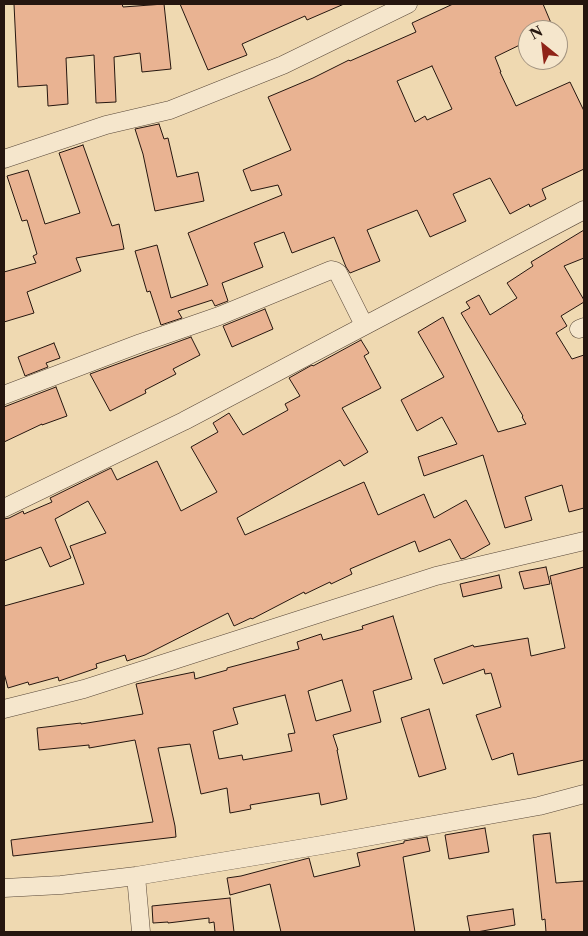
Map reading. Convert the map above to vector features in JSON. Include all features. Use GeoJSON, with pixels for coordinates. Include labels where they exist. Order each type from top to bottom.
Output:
{"type":"FeatureCollection","features":[{"type":"Feature","properties":{"kind":"street"},"geometry":{"type":"LineString","coordinates":[[4,159],[106,125],[170,110],[283,65],[408,4]]}},
{"type":"Feature","properties":{"kind":"street"},"geometry":{"type":"LineString","coordinates":[[4,508],[184,421],[584,210]]}},
{"type":"Feature","properties":{"kind":"street"},"geometry":{"type":"LineString","coordinates":[[4,394],[219,316],[331,270],[338,273],[364,325]]}},
{"type":"Feature","properties":{"kind":"street"},"geometry":{"type":"LineString","coordinates":[[4,709],[84,689],[436,576],[584,541]]}},
{"type":"Feature","properties":{"kind":"street"},"geometry":{"type":"LineString","coordinates":[[4,888],[61,885],[136,876],[539,806],[584,794]]}},
{"type":"Feature","properties":{"kind":"street"},"geometry":{"type":"LineString","coordinates":[[136,876],[141,932]]}},
{"type":"Feature","properties":{"kind":"building"},"geometry":{"type":"Polygon","coordinates":[[[14,4],[122,4],[123,7],[164,4],[171,69],[142,72],[140,53],[114,57],[116,102],[96,103],[94,55],[66,58],[68,104],[48,106],[47,85],[18,87],[14,4]]]}},
{"type":"Feature","properties":{"kind":"building"},"geometry":{"type":"Polygon","coordinates":[[[180,4],[344,4],[307,20],[305,16],[242,44],[247,55],[208,70],[180,4]]]}},
{"type":"Feature","properties":{"kind":"building"},"geometry":{"type":"Polygon","coordinates":[[[453,4],[543,4],[550,20],[518,20],[518,46],[495,57],[516,106],[570,82],[584,111],[584,169],[542,189],[546,199],[530,207],[529,204],[510,214],[490,178],[453,194],[466,221],[430,237],[417,210],[367,230],[380,261],[350,273],[334,237],[292,253],[284,232],[254,243],[263,267],[222,283],[228,301],[215,306],[212,300],[178,311],[182,318],[161,325],[150,291],[147,292],[135,251],[157,245],[171,298],[208,285],[188,233],[282,195],[278,185],[251,191],[243,170],[291,150],[268,97],[416,32],[412,23],[453,4]],[[432,66],[397,81],[415,122],[425,116],[427,120],[452,109],[432,66]]]}},
{"type":"Feature","properties":{"kind":"building"},"geometry":{"type":"Polygon","coordinates":[[[159,124],[164,139],[168,138],[177,177],[198,172],[204,201],[155,211],[143,154],[135,129],[159,124]]]}},
{"type":"Feature","properties":{"kind":"building"},"geometry":{"type":"Polygon","coordinates":[[[83,145],[112,226],[119,224],[124,249],[76,258],[81,271],[27,292],[34,313],[4,322],[4,272],[36,263],[33,256],[37,254],[27,220],[22,221],[7,176],[28,170],[45,224],[80,213],[59,153],[83,145]]]}},
{"type":"Feature","properties":{"kind":"building"},"geometry":{"type":"Polygon","coordinates":[[[584,230],[584,258],[564,266],[584,302],[561,316],[567,326],[556,333],[572,359],[584,355],[584,508],[569,512],[562,485],[525,497],[532,520],[505,528],[483,455],[424,476],[418,457],[457,444],[442,417],[417,431],[401,400],[444,377],[418,332],[443,317],[498,432],[526,424],[461,313],[470,308],[466,302],[479,295],[490,315],[517,298],[507,283],[533,266],[531,262],[584,230]]]}},
{"type":"Feature","properties":{"kind":"building"},"geometry":{"type":"Polygon","coordinates":[[[265,309],[273,329],[232,347],[223,326],[265,309]]]}},
{"type":"Feature","properties":{"kind":"building"},"geometry":{"type":"Polygon","coordinates":[[[191,337],[200,355],[173,369],[176,374],[145,390],[146,393],[110,411],[90,374],[191,337]]]}},
{"type":"Feature","properties":{"kind":"building"},"geometry":{"type":"Polygon","coordinates":[[[361,340],[369,353],[364,356],[381,388],[342,408],[368,452],[344,466],[340,460],[237,518],[245,535],[364,482],[378,515],[424,494],[434,518],[466,500],[490,544],[461,559],[450,539],[419,552],[415,541],[350,569],[352,574],[331,584],[330,582],[305,594],[304,592],[252,619],[234,626],[228,613],[145,655],[127,661],[125,655],[96,664],[97,668],[59,681],[58,677],[29,685],[28,682],[8,688],[4,673],[4,606],[84,584],[70,546],[106,533],[88,501],[55,519],[71,558],[50,567],[41,547],[4,561],[4,519],[23,511],[24,514],[52,502],[50,498],[111,468],[117,480],[157,461],[181,511],[217,492],[191,447],[218,432],[213,423],[229,413],[243,435],[288,410],[285,404],[300,396],[289,378],[361,340]]]}},
{"type":"Feature","properties":{"kind":"building"},"geometry":{"type":"Polygon","coordinates":[[[54,343],[60,358],[46,363],[48,367],[25,376],[18,357],[54,343]]]}},
{"type":"Feature","properties":{"kind":"building"},"geometry":{"type":"Polygon","coordinates":[[[56,387],[67,416],[42,424],[4,442],[4,407],[56,387]]]}},
{"type":"Feature","properties":{"kind":"building"},"geometry":{"type":"Polygon","coordinates":[[[546,567],[550,584],[524,589],[519,572],[546,567]]]}},
{"type":"Feature","properties":{"kind":"building"},"geometry":{"type":"Polygon","coordinates":[[[584,567],[584,760],[518,775],[513,753],[492,760],[476,715],[501,707],[491,673],[485,674],[484,669],[443,684],[434,659],[473,645],[474,647],[528,638],[531,656],[565,648],[550,576],[584,567]]]}},
{"type":"Feature","properties":{"kind":"building"},"geometry":{"type":"Polygon","coordinates":[[[499,575],[502,588],[463,597],[460,584],[499,575]]]}},
{"type":"Feature","properties":{"kind":"building"},"geometry":{"type":"Polygon","coordinates":[[[393,616],[412,679],[373,691],[381,722],[333,735],[338,750],[347,799],[321,805],[319,793],[250,805],[251,809],[230,813],[227,788],[201,794],[190,744],[158,748],[176,837],[13,856],[11,840],[153,822],[135,740],[89,748],[89,745],[39,750],[37,728],[81,724],[143,714],[136,684],[194,672],[195,679],[227,670],[227,668],[299,649],[297,642],[321,634],[323,640],[363,629],[362,626],[393,616]],[[342,680],[308,691],[316,721],[351,711],[342,680]],[[285,695],[233,708],[238,724],[213,731],[219,759],[242,755],[243,760],[292,751],[288,734],[295,733],[285,695]]]}},
{"type":"Feature","properties":{"kind":"building"},"geometry":{"type":"Polygon","coordinates":[[[429,709],[446,769],[419,777],[401,718],[429,709]]]}},
{"type":"Feature","properties":{"kind":"building"},"geometry":{"type":"Polygon","coordinates":[[[485,828],[489,852],[449,859],[445,835],[485,828]]]}},
{"type":"Feature","properties":{"kind":"building"},"geometry":{"type":"Polygon","coordinates":[[[550,833],[556,883],[584,881],[584,932],[546,932],[545,919],[542,920],[533,835],[550,833]]]}},
{"type":"Feature","properties":{"kind":"building"},"geometry":{"type":"Polygon","coordinates":[[[427,837],[430,851],[403,857],[415,932],[281,932],[270,884],[230,895],[227,878],[309,858],[314,877],[360,866],[357,853],[427,837]]]}},
{"type":"Feature","properties":{"kind":"building"},"geometry":{"type":"Polygon","coordinates":[[[230,898],[234,932],[215,932],[214,922],[209,923],[209,918],[153,923],[152,906],[230,898]]]}},
{"type":"Feature","properties":{"kind":"building"},"geometry":{"type":"Polygon","coordinates":[[[513,909],[515,925],[470,932],[467,916],[513,909]]]}}]}
